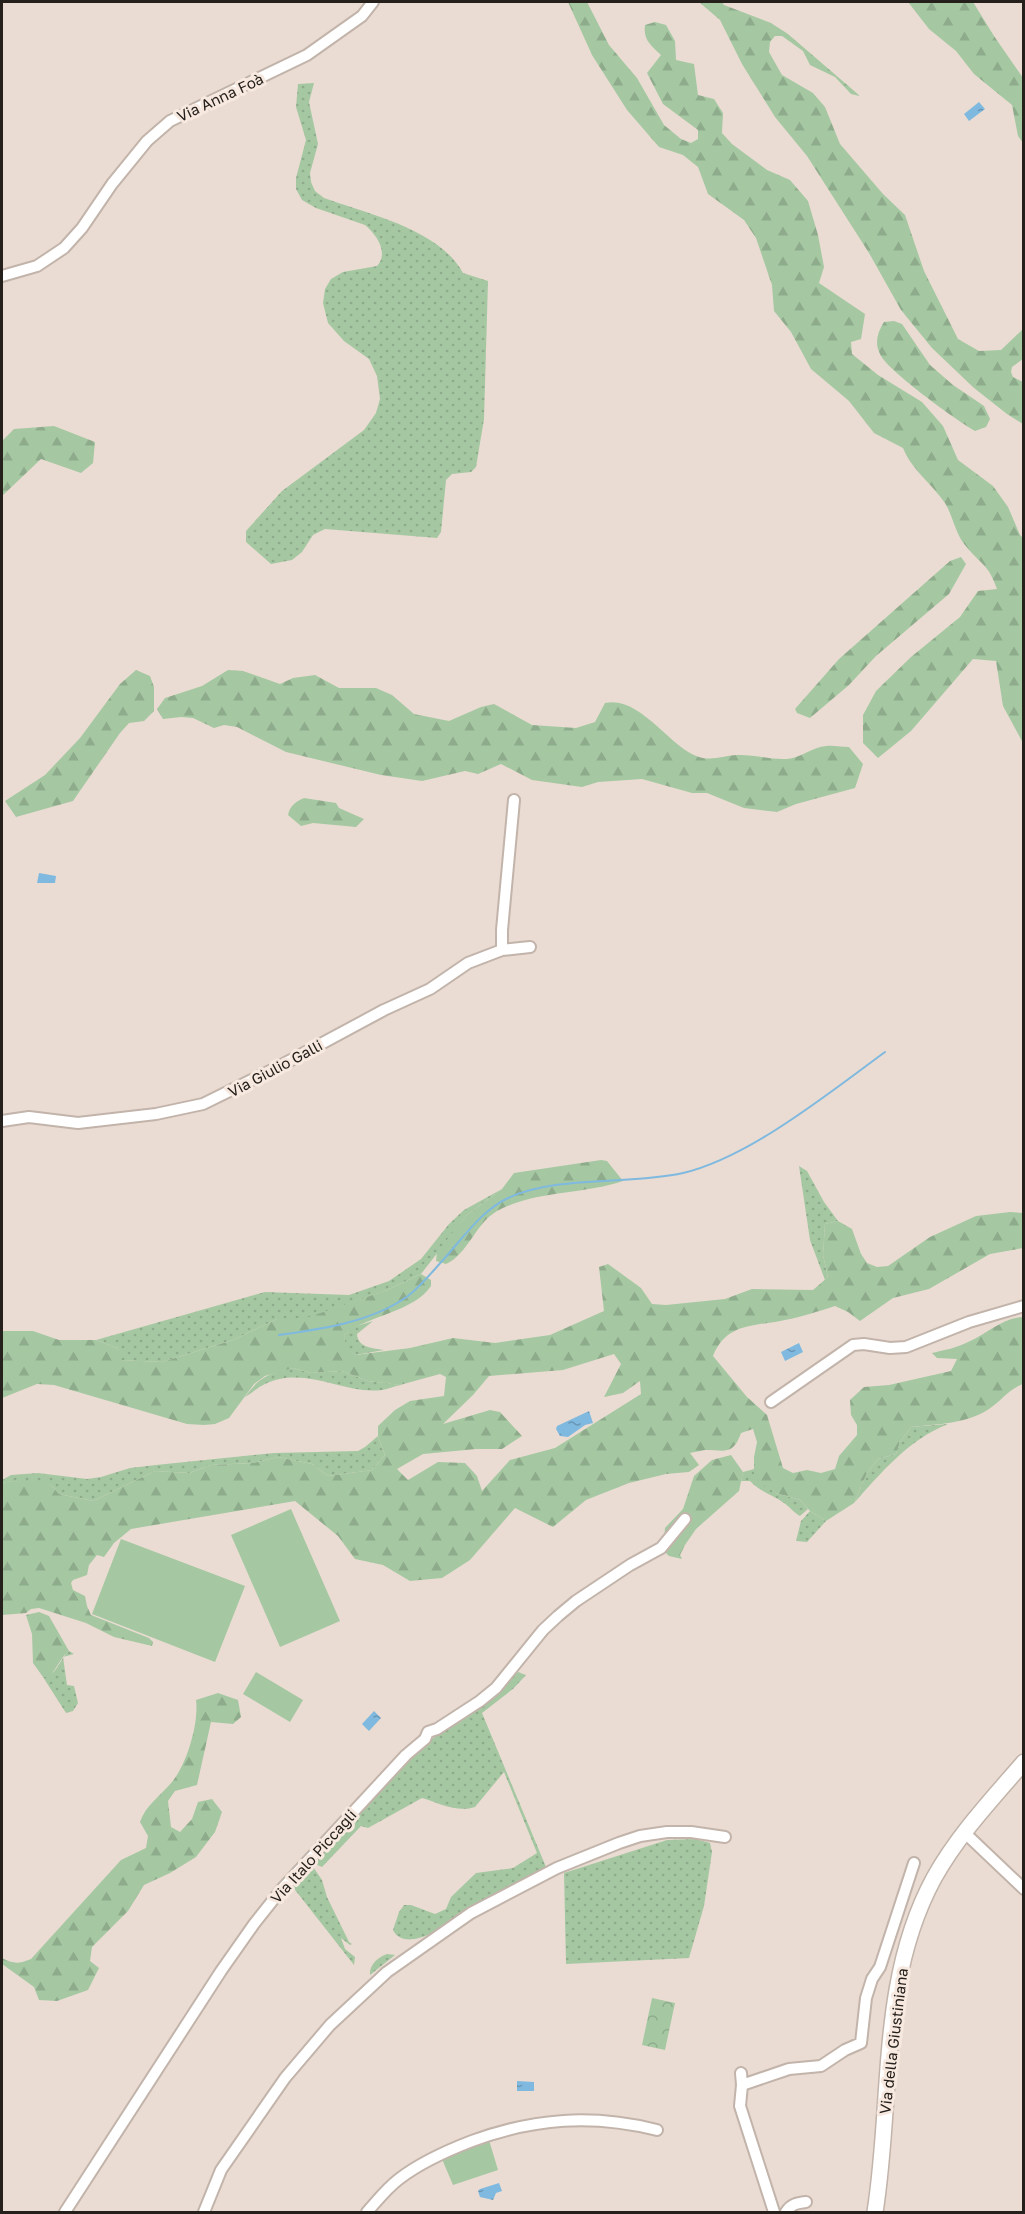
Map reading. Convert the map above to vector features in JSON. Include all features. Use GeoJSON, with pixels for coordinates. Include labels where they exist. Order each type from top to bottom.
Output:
{"type":"FeatureCollection","features":[{"type":"Feature","properties":{"kind":"street","name":"Via Anna Foà"},"geometry":{"type":"LineString","coordinates":[[2,276],[37,266],[64,248],[82,228],[112,184],[147,141],[170,121],[307,56],[362,16],[373,2]]}},
{"type":"Feature","properties":{"kind":"street"},"geometry":{"type":"LineString","coordinates":[[502,950],[514,800]]}},
{"type":"Feature","properties":{"kind":"street","name":"Via Giulio Galli"},"geometry":{"type":"LineString","coordinates":[[2,1120],[29,1117],[78,1123],[156,1114],[203,1104],[429,988],[468,963],[502,950],[530,947]]}},
{"type":"Feature","properties":{"kind":"street"},"geometry":{"type":"LineString","coordinates":[[771,1402],[853,1345],[906,1347],[969,1322],[1023,1306]]}},
{"type":"Feature","properties":{"kind":"street","name":"Via Italo Piccagli"},"geometry":{"type":"LineString","coordinates":[[65,2212],[221,1971],[281,1890],[406,1755],[425,1739],[428,1732],[437,1729],[488,1695],[516,1666],[543,1630],[558,1616],[576,1601],[630,1565],[661,1548],[685,1519]]}},
{"type":"Feature","properties":{"kind":"street","name":"Via della Giustiniana"},"geometry":{"type":"LineString","coordinates":[[875,2212],[891,2036],[902,1964],[913,1926],[931,1884],[964,1832],[1023,1762]]}},
{"type":"Feature","properties":{"kind":"street"},"geometry":{"type":"LineString","coordinates":[[964,1832],[1023,1890]]}},
{"type":"Feature","properties":{"kind":"street"},"geometry":{"type":"LineString","coordinates":[[204,2212],[223,2167],[285,2078],[330,2025],[387,1972],[471,1913],[548,1873],[619,1843],[640,1836],[661,1833],[691,1833],[725,1837]]}},
{"type":"Feature","properties":{"kind":"street"},"geometry":{"type":"LineString","coordinates":[[742,2085],[789,2069],[821,2066],[844,2050],[861,2043],[866,1998],[880,1967],[914,1863]]}},
{"type":"Feature","properties":{"kind":"street"},"geometry":{"type":"LineString","coordinates":[[741,2073],[740,2106],[774,2212]]}},
{"type":"Feature","properties":{"kind":"street"},"geometry":{"type":"LineString","coordinates":[[367,2212],[385,2192],[412,2169],[460,2146],[500,2131],[529,2124],[577,2120],[625,2123],[657,2130]]}},
{"type":"Feature","properties":{"kind":"street"},"geometry":{"type":"LineString","coordinates":[[786,2212],[796,2203],[806,2202]]}},
{"type":"Feature","properties":{"kind":"green space"},"geometry":{"type":"Polygon","coordinates":[[[568,2],[587,2],[609,45],[637,78],[664,125],[681,139],[691,143],[698,139],[698,130],[663,104],[647,73],[661,55],[647,38],[645,25],[655,22],[666,25],[675,41],[676,60],[694,64],[698,95],[714,99],[723,113],[722,133],[732,144],[767,170],[790,180],[808,201],[824,267],[819,283],[865,314],[861,339],[851,342],[852,354],[878,375],[922,402],[943,426],[958,460],[993,486],[1008,507],[1023,538],[1023,743],[1003,706],[996,661],[973,659],[911,731],[878,758],[863,743],[863,715],[876,691],[911,657],[960,617],[978,591],[997,589],[994,580],[962,540],[945,503],[916,470],[903,448],[874,433],[849,401],[811,369],[791,332],[774,311],[772,285],[756,238],[744,220],[708,194],[698,167],[683,155],[659,147],[627,110],[592,55],[568,2]]]}},
{"type":"Feature","properties":{"kind":"green space"},"geometry":{"type":"Polygon","coordinates":[[[699,2],[722,2],[724,5],[771,23],[788,34],[860,96],[851,94],[835,77],[810,65],[803,51],[782,36],[775,36],[770,42],[769,52],[782,75],[813,93],[825,107],[840,144],[883,194],[905,215],[924,271],[958,339],[979,351],[1001,350],[1023,329],[1023,359],[1012,367],[1011,372],[1013,377],[1023,382],[1023,424],[974,388],[932,348],[901,310],[869,253],[807,156],[775,117],[742,64],[720,20],[699,2]]]}},
{"type":"Feature","properties":{"kind":"green space"},"geometry":{"type":"Polygon","coordinates":[[[908,2],[973,2],[1023,78],[1023,143],[1018,136],[1012,105],[974,74],[956,51],[929,29],[908,2]]]}},
{"type":"Feature","properties":{"kind":"green space"},"geometry":{"type":"Polygon","coordinates":[[[314,83],[309,102],[318,144],[310,173],[315,191],[324,198],[381,217],[420,234],[452,258],[463,273],[488,281],[484,419],[476,467],[471,472],[452,474],[446,480],[441,532],[437,538],[325,529],[313,535],[302,552],[292,560],[271,564],[246,542],[246,531],[282,491],[364,430],[376,413],[380,399],[377,376],[369,359],[344,341],[328,323],[323,303],[325,289],[331,279],[343,272],[377,266],[382,256],[380,244],[365,225],[316,208],[302,200],[296,189],[296,178],[306,140],[296,107],[298,84],[314,83]]]}},
{"type":"Feature","properties":{"kind":"green space"},"geometry":{"type":"Polygon","coordinates":[[[894,321],[902,324],[930,365],[953,385],[984,406],[990,419],[986,427],[975,431],[925,396],[887,364],[879,352],[877,339],[884,322],[894,321]]]}},
{"type":"Feature","properties":{"kind":"green space"},"geometry":{"type":"Polygon","coordinates":[[[54,426],[95,442],[93,463],[81,473],[41,459],[2,496],[2,441],[14,429],[54,426]]]}},
{"type":"Feature","properties":{"kind":"green space"},"geometry":{"type":"Polygon","coordinates":[[[961,557],[966,564],[949,594],[876,656],[849,685],[810,718],[797,713],[795,709],[839,659],[950,561],[961,557]]]}},
{"type":"Feature","properties":{"kind":"green space"},"geometry":{"type":"Polygon","coordinates":[[[136,670],[150,676],[154,687],[154,711],[144,721],[129,723],[120,733],[73,801],[16,817],[5,801],[45,775],[80,738],[120,684],[136,670]]]}},
{"type":"Feature","properties":{"kind":"green space"},"geometry":{"type":"Polygon","coordinates":[[[228,670],[243,671],[280,684],[293,678],[315,675],[339,688],[376,688],[392,695],[414,714],[449,721],[494,704],[532,725],[576,728],[595,722],[605,703],[618,703],[642,714],[677,744],[699,757],[742,755],[787,759],[821,747],[832,746],[849,747],[863,764],[855,788],[796,804],[777,812],[744,808],[707,793],[692,793],[642,779],[598,782],[582,787],[532,780],[501,764],[478,774],[465,771],[422,781],[381,775],[286,752],[237,727],[224,725],[214,728],[193,718],[163,719],[157,709],[165,698],[202,686],[228,670]]]}},
{"type":"Feature","properties":{"kind":"green space"},"geometry":{"type":"Polygon","coordinates":[[[304,798],[336,803],[339,808],[364,819],[356,827],[313,823],[301,826],[288,815],[293,805],[304,798]]]}},
{"type":"Feature","properties":{"kind":"green space"},"geometry":{"type":"Polygon","coordinates":[[[607,1161],[623,1181],[592,1189],[527,1199],[512,1204],[489,1217],[454,1259],[446,1264],[436,1261],[437,1252],[467,1215],[502,1189],[514,1173],[607,1161]]]}},
{"type":"Feature","properties":{"kind":"green space"},"geometry":{"type":"Polygon","coordinates":[[[799,1166],[807,1171],[824,1202],[838,1221],[825,1224],[823,1255],[828,1277],[825,1280],[810,1240],[799,1166]]]}},
{"type":"Feature","properties":{"kind":"green space"},"geometry":{"type":"Polygon","coordinates":[[[502,1189],[467,1215],[421,1274],[387,1290],[306,1319],[277,1319],[233,1340],[162,1362],[120,1360],[117,1348],[96,1340],[265,1292],[349,1295],[389,1281],[421,1259],[449,1224],[464,1210],[502,1189]]]}},
{"type":"Feature","properties":{"kind":"green space"},"geometry":{"type":"Polygon","coordinates":[[[1010,1212],[1023,1213],[1023,1248],[990,1254],[929,1289],[893,1298],[860,1321],[835,1306],[798,1317],[743,1328],[726,1337],[713,1356],[747,1397],[767,1415],[783,1468],[793,1473],[807,1470],[821,1473],[835,1469],[839,1456],[857,1435],[857,1425],[851,1415],[850,1400],[864,1387],[889,1385],[951,1371],[957,1359],[937,1358],[932,1353],[959,1346],[1001,1323],[1023,1317],[1023,1384],[989,1409],[971,1418],[911,1427],[900,1442],[896,1454],[878,1459],[867,1473],[854,1503],[826,1521],[810,1511],[800,1500],[776,1493],[762,1484],[754,1475],[757,1442],[753,1429],[741,1433],[735,1445],[727,1450],[690,1453],[699,1465],[689,1472],[666,1474],[629,1483],[586,1500],[553,1527],[515,1508],[470,1560],[442,1578],[410,1581],[383,1565],[355,1559],[338,1536],[295,1501],[131,1529],[114,1543],[104,1557],[97,1555],[89,1565],[87,1575],[73,1580],[71,1583],[73,1590],[85,1596],[91,1615],[149,1638],[153,1642],[152,1646],[114,1637],[86,1623],[39,1608],[31,1609],[26,1613],[2,1615],[2,1483],[43,1482],[51,1485],[59,1494],[93,1501],[155,1471],[189,1473],[211,1465],[253,1463],[278,1457],[312,1464],[328,1476],[372,1470],[385,1455],[378,1436],[378,1426],[395,1410],[410,1401],[444,1396],[446,1377],[440,1374],[400,1385],[368,1381],[342,1371],[311,1373],[293,1368],[265,1376],[254,1384],[229,1418],[215,1424],[187,1424],[54,1385],[37,1384],[2,1398],[2,1331],[33,1331],[59,1340],[96,1340],[117,1348],[121,1360],[162,1362],[233,1340],[277,1319],[306,1318],[387,1290],[421,1274],[431,1280],[431,1286],[423,1295],[402,1308],[354,1328],[344,1335],[346,1347],[355,1355],[410,1348],[453,1338],[495,1343],[550,1335],[604,1311],[599,1267],[608,1264],[641,1288],[652,1304],[666,1305],[725,1299],[752,1289],[813,1290],[828,1277],[823,1255],[825,1224],[838,1221],[852,1229],[861,1254],[867,1263],[877,1267],[888,1266],[930,1237],[976,1216],[1010,1212]],[[614,1354],[563,1370],[489,1376],[443,1424],[490,1410],[500,1412],[522,1436],[502,1449],[423,1454],[397,1469],[408,1480],[438,1462],[465,1463],[477,1476],[482,1491],[510,1460],[555,1448],[641,1394],[640,1381],[623,1393],[604,1397],[621,1364],[614,1354]]]}},
{"type":"Feature","properties":{"kind":"green space"},"geometry":{"type":"Polygon","coordinates":[[[373,1321],[357,1334],[358,1339],[363,1345],[384,1350],[355,1355],[345,1347],[344,1335],[354,1327],[373,1321]]]}},
{"type":"Feature","properties":{"kind":"green space"},"geometry":{"type":"Polygon","coordinates":[[[293,1368],[311,1373],[342,1371],[368,1381],[401,1385],[382,1390],[367,1390],[310,1379],[280,1379],[265,1384],[245,1397],[255,1384],[266,1377],[293,1368]]]}},
{"type":"Feature","properties":{"kind":"green space"},"geometry":{"type":"Polygon","coordinates":[[[948,1424],[908,1448],[854,1503],[867,1473],[878,1459],[896,1454],[900,1442],[911,1427],[948,1424]]]}},
{"type":"Feature","properties":{"kind":"green space"},"geometry":{"type":"Polygon","coordinates":[[[378,1436],[385,1455],[372,1470],[328,1476],[312,1464],[278,1457],[253,1463],[211,1465],[189,1473],[155,1471],[93,1501],[59,1494],[51,1485],[11,1481],[2,1483],[2,1480],[11,1475],[38,1473],[87,1479],[130,1468],[156,1465],[274,1453],[358,1451],[378,1436]]]}},
{"type":"Feature","properties":{"kind":"green space"},"geometry":{"type":"Polygon","coordinates":[[[731,1455],[743,1472],[739,1491],[696,1529],[680,1555],[682,1559],[669,1556],[663,1550],[665,1528],[683,1509],[694,1476],[712,1460],[731,1455]]]}},
{"type":"Feature","properties":{"kind":"green space"},"geometry":{"type":"Polygon","coordinates":[[[754,1469],[755,1475],[776,1493],[800,1500],[808,1509],[800,1516],[750,1481],[741,1481],[743,1472],[754,1469]]]}},
{"type":"Feature","properties":{"kind":"green space"},"geometry":{"type":"Polygon","coordinates":[[[291,1509],[340,1621],[280,1647],[231,1535],[291,1509]]]}},
{"type":"Feature","properties":{"kind":"green space"},"geometry":{"type":"Polygon","coordinates":[[[810,1511],[826,1521],[807,1542],[796,1541],[801,1521],[810,1511]]]}},
{"type":"Feature","properties":{"kind":"green space"},"geometry":{"type":"Polygon","coordinates":[[[121,1539],[245,1586],[215,1662],[92,1614],[121,1539]]]}},
{"type":"Feature","properties":{"kind":"green space"},"geometry":{"type":"Polygon","coordinates":[[[39,1612],[49,1616],[69,1651],[49,1677],[43,1677],[33,1663],[32,1634],[26,1615],[39,1612]]]}},
{"type":"Feature","properties":{"kind":"green space"},"geometry":{"type":"Polygon","coordinates":[[[63,1658],[67,1685],[74,1686],[78,1703],[73,1711],[66,1713],[43,1677],[52,1673],[63,1658]]]}},
{"type":"Feature","properties":{"kind":"green space"},"geometry":{"type":"Polygon","coordinates":[[[256,1672],[303,1700],[290,1722],[243,1694],[256,1672]]]}},
{"type":"Feature","properties":{"kind":"green space"},"geometry":{"type":"Polygon","coordinates":[[[518,1672],[526,1675],[514,1688],[482,1713],[546,1867],[428,1935],[404,1939],[393,1930],[404,1905],[411,1905],[435,1914],[446,1909],[451,1897],[476,1873],[513,1868],[537,1853],[504,1772],[475,1807],[455,1808],[422,1798],[368,1828],[361,1826],[322,1867],[313,1863],[389,1780],[421,1749],[518,1672]]]}},
{"type":"Feature","properties":{"kind":"green space"},"geometry":{"type":"Polygon","coordinates":[[[218,1693],[238,1700],[241,1717],[233,1724],[211,1722],[197,1785],[175,1791],[168,1801],[171,1827],[180,1832],[192,1819],[198,1802],[212,1799],[222,1812],[215,1832],[196,1857],[144,1885],[128,1911],[92,1947],[90,1961],[99,1968],[88,1990],[57,2001],[39,2000],[34,1987],[2,1964],[2,1958],[16,1963],[31,1959],[121,1860],[146,1848],[148,1836],[140,1822],[142,1816],[172,1782],[182,1765],[194,1731],[196,1700],[218,1693]]]}},
{"type":"Feature","properties":{"kind":"green space"},"geometry":{"type":"Polygon","coordinates":[[[695,1839],[710,1843],[712,1852],[704,1906],[689,1958],[566,1964],[564,1873],[667,1840],[695,1839]]]}},
{"type":"Feature","properties":{"kind":"green space"},"geometry":{"type":"Polygon","coordinates":[[[311,1864],[322,1880],[327,1897],[352,1944],[350,1945],[341,1938],[345,1949],[355,1957],[354,1965],[292,1886],[311,1864]]]}},
{"type":"Feature","properties":{"kind":"green space"},"geometry":{"type":"Polygon","coordinates":[[[387,1954],[395,1955],[370,1975],[375,1962],[387,1954]]]}},
{"type":"Feature","properties":{"kind":"green space"},"geometry":{"type":"Polygon","coordinates":[[[652,1998],[675,2003],[665,2050],[642,2045],[652,1998]]]}},
{"type":"Feature","properties":{"kind":"green space"},"geometry":{"type":"Polygon","coordinates":[[[489,2140],[498,2170],[453,2185],[442,2159],[489,2140]]]}},
{"type":"Feature","properties":{"kind":"water"},"geometry":{"type":"Polygon","coordinates":[[[979,102],[985,109],[969,121],[964,114],[979,102]]]}},
{"type":"Feature","properties":{"kind":"water"},"geometry":{"type":"Polygon","coordinates":[[[39,873],[56,876],[55,883],[37,883],[39,873]]]}},
{"type":"Feature","properties":{"kind":"water"},"geometry":{"type":"Polygon","coordinates":[[[799,1343],[803,1352],[785,1361],[781,1352],[799,1343]]]}},
{"type":"Feature","properties":{"kind":"water"},"geometry":{"type":"Polygon","coordinates":[[[589,1411],[593,1423],[585,1425],[568,1437],[560,1436],[556,1429],[557,1426],[589,1411]]]}},
{"type":"Feature","properties":{"kind":"water"},"geometry":{"type":"Polygon","coordinates":[[[374,1711],[381,1718],[369,1731],[362,1724],[374,1711]]]}},
{"type":"Feature","properties":{"kind":"water"},"geometry":{"type":"Polygon","coordinates":[[[517,2081],[534,2082],[534,2091],[517,2091],[517,2081]]]}},
{"type":"Feature","properties":{"kind":"water"},"geometry":{"type":"Polygon","coordinates":[[[499,2183],[502,2191],[496,2193],[493,2200],[480,2197],[478,2191],[480,2189],[499,2183]]]}},
{"type":"Feature","properties":{"kind":"waterway"},"geometry":{"type":"LineString","coordinates":[[279,1335],[346,1323],[394,1305],[422,1283],[489,1210],[508,1198],[527,1191],[571,1183],[663,1177],[709,1165],[735,1153],[788,1122],[885,1052]]}}]}
